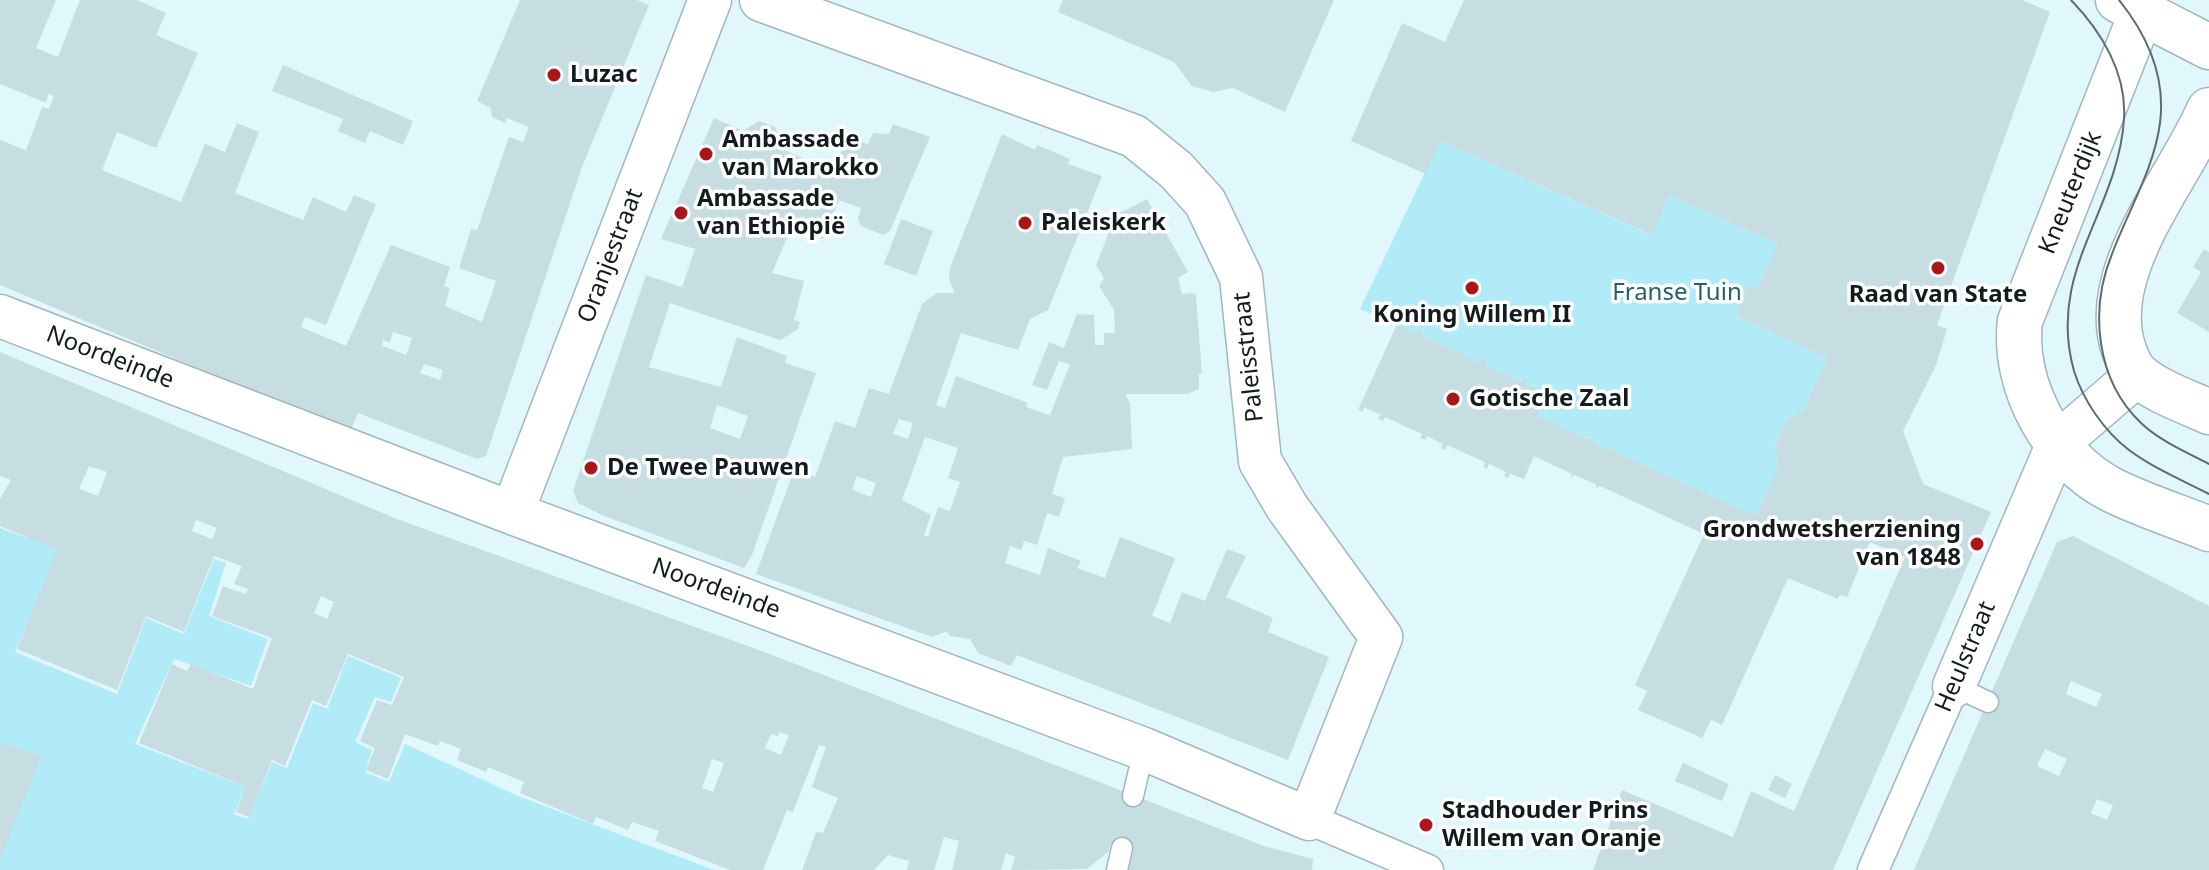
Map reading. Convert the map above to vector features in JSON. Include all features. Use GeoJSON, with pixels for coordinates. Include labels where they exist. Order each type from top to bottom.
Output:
{"type":"FeatureCollection","features":[{"type":"Feature","properties":{"kind":"street","name":"Oranjestraat"},"geometry":{"type":"LineString","coordinates":[[512,513],[710,0]]}},
{"type":"Feature","properties":{"kind":"street","name":"Paleisstraat"},"geometry":{"type":"LineString","coordinates":[[761,0],[1134,136],[1176,170],[1205,202],[1241,277],[1260,461],[1287,507],[1381,637],[1309,819]]}},
{"type":"Feature","properties":{"kind":"street","name":"Kneuterdijk"},"geometry":{"type":"LineString","coordinates":[[2209,47],[2135,5],[2020,321],[2018,342],[2025,382],[2058,443],[2109,489],[2209,529]]}},
{"type":"Feature","properties":{"kind":"street"},"geometry":{"type":"LineString","coordinates":[[2209,110],[2132,256],[2120,288],[2117,315],[2120,338],[2137,375],[2209,412]]}},
{"type":"Feature","properties":{"kind":"street","name":"Noordeinde"},"geometry":{"type":"LineString","coordinates":[[0,316],[512,513],[1144,749],[1428,870]]}},
{"type":"Feature","properties":{"kind":"street"},"geometry":{"type":"LineString","coordinates":[[2058,443],[2137,375]]}},
{"type":"Feature","properties":{"kind":"street","name":"Heulstraat"},"geometry":{"type":"LineString","coordinates":[[1873,870],[1971,694],[2058,443]]}},
{"type":"Feature","properties":{"kind":"lane"},"geometry":{"type":"LineString","coordinates":[[1133,796],[1144,749]]}},
{"type":"Feature","properties":{"kind":"lane"},"geometry":{"type":"LineString","coordinates":[[1117,870],[1122,848]]}},
{"type":"Feature","properties":{"kind":"green space","name":"Franse Tuin"},"geometry":{"type":"Polygon","coordinates":[[[1440,141],[1651,235],[1669,195],[1778,244],[1758,287],[1750,286],[1741,297],[1737,316],[1827,358],[1803,410],[1786,420],[1775,444],[1779,464],[1756,516],[1615,452],[1617,448],[1612,451],[1590,440],[1591,436],[1587,439],[1538,416],[1548,395],[1544,387],[1543,391],[1526,384],[1527,379],[1522,382],[1484,365],[1482,359],[1480,363],[1463,355],[1464,350],[1459,353],[1421,336],[1423,332],[1420,330],[1417,334],[1400,326],[1402,321],[1397,325],[1360,309],[1440,141]]]}},
{"type":"Feature","properties":{"kind":"green space"},"geometry":{"type":"Polygon","coordinates":[[[0,528],[59,549],[15,652],[117,694],[146,618],[184,634],[214,559],[226,563],[209,616],[268,639],[251,686],[174,659],[135,744],[246,787],[234,814],[248,819],[272,762],[287,768],[313,703],[327,709],[348,656],[401,678],[391,702],[375,697],[355,742],[372,750],[365,772],[389,782],[405,744],[518,796],[714,870],[0,870],[0,528]]]}},
{"type":"Feature","properties":{"kind":"building"},"geometry":{"type":"Polygon","coordinates":[[[0,0],[56,0],[36,48],[58,57],[80,0],[137,0],[166,13],[156,35],[198,53],[156,148],[117,132],[102,170],[181,202],[205,144],[225,152],[237,123],[259,132],[235,193],[303,220],[313,197],[346,212],[354,195],[376,204],[326,325],[305,317],[301,327],[346,346],[391,245],[450,267],[444,286],[450,288],[445,306],[482,322],[496,281],[459,268],[471,229],[477,230],[509,137],[523,142],[529,127],[507,118],[505,123],[492,117],[491,108],[477,101],[520,0],[637,0],[649,5],[582,167],[486,456],[477,459],[358,413],[352,427],[345,430],[0,285],[0,140],[26,150],[42,107],[49,109],[54,96],[49,93],[46,103],[0,84],[0,0]],[[393,332],[390,343],[383,340],[382,346],[406,355],[412,338],[393,332]],[[424,364],[420,373],[440,380],[443,370],[424,364]]]}},
{"type":"Feature","properties":{"kind":"building"},"geometry":{"type":"Polygon","coordinates":[[[1063,0],[1334,0],[1285,112],[1233,88],[1213,92],[1192,86],[1174,62],[1058,12],[1063,0]]]}},
{"type":"Feature","properties":{"kind":"building"},"geometry":{"type":"Polygon","coordinates":[[[1464,0],[2022,0],[2050,12],[1937,325],[1947,329],[1936,365],[1903,431],[1923,484],[1991,512],[1833,870],[1593,870],[1622,790],[1733,837],[1751,791],[1794,811],[1905,557],[1870,542],[1847,597],[1840,595],[1838,599],[1788,578],[1722,725],[1711,720],[1702,738],[1638,710],[1647,691],[1635,685],[1704,534],[1600,486],[1595,489],[1597,485],[1575,475],[1570,478],[1572,474],[1534,456],[1524,479],[1510,474],[1508,478],[1504,476],[1506,472],[1489,464],[1487,469],[1483,467],[1485,462],[1447,445],[1446,450],[1441,448],[1443,444],[1427,436],[1425,440],[1420,438],[1422,434],[1385,417],[1383,421],[1378,419],[1381,415],[1364,407],[1363,412],[1358,410],[1399,320],[1403,321],[1400,326],[1417,334],[1419,330],[1423,332],[1421,336],[1459,353],[1461,349],[1465,350],[1463,355],[1480,363],[1482,358],[1486,360],[1484,365],[1522,382],[1524,378],[1528,379],[1526,384],[1543,391],[1544,386],[1549,389],[1538,416],[1587,439],[1592,437],[1590,440],[1612,451],[1617,448],[1615,452],[1756,516],[1779,464],[1775,445],[1786,420],[1803,410],[1827,358],[1737,316],[1741,297],[1750,286],[1758,287],[1778,244],[1669,195],[1652,235],[1440,141],[1426,174],[1351,141],[1402,23],[1445,42],[1464,0]]]}},
{"type":"Feature","properties":{"kind":"building"},"geometry":{"type":"Polygon","coordinates":[[[283,65],[413,121],[403,145],[370,131],[365,143],[338,131],[343,119],[272,91],[283,65]]]}},
{"type":"Feature","properties":{"kind":"building"},"geometry":{"type":"Polygon","coordinates":[[[714,118],[743,131],[759,121],[775,127],[781,141],[778,147],[833,172],[844,143],[850,145],[851,139],[868,144],[873,133],[889,134],[893,124],[930,137],[890,231],[883,235],[861,226],[858,219],[861,208],[839,200],[823,239],[792,226],[772,273],[804,281],[794,320],[800,322],[798,329],[780,340],[670,303],[649,367],[721,387],[737,337],[787,356],[785,363],[816,373],[752,555],[744,568],[602,515],[578,503],[573,491],[646,275],[682,287],[695,249],[661,239],[714,118]],[[717,405],[710,428],[740,439],[748,416],[717,405]]]}},
{"type":"Feature","properties":{"kind":"building"},"geometry":{"type":"Polygon","coordinates":[[[1002,134],[1035,150],[1037,145],[1054,152],[1070,159],[1068,164],[1102,176],[1048,310],[1030,319],[1018,350],[961,333],[936,405],[945,408],[956,376],[1028,403],[1026,407],[1050,415],[1070,364],[1059,361],[1047,390],[1032,385],[1049,342],[1064,348],[1077,314],[1094,315],[1095,345],[1104,345],[1104,333],[1115,333],[1114,310],[1099,286],[1104,278],[1096,265],[1116,215],[1147,199],[1188,272],[1178,278],[1182,294],[1195,293],[1202,373],[1199,374],[1199,389],[1188,394],[1125,394],[1130,403],[1132,449],[1063,457],[1052,494],[1065,498],[1059,517],[1047,513],[1037,545],[1024,541],[1021,550],[1010,546],[1005,563],[1040,575],[1048,548],[1081,561],[1077,568],[1105,578],[1120,537],[1175,558],[1152,616],[1170,623],[1182,592],[1205,601],[1227,549],[1246,556],[1226,597],[1273,618],[1268,632],[1329,657],[1288,760],[1017,655],[1011,666],[978,653],[970,639],[950,636],[947,631],[932,637],[756,574],[794,470],[815,477],[835,421],[855,428],[869,388],[889,394],[922,304],[937,293],[955,293],[949,279],[950,268],[1002,134]],[[899,419],[893,434],[908,439],[913,423],[899,419]],[[925,437],[902,500],[931,515],[924,535],[928,537],[938,507],[950,511],[960,482],[948,478],[958,448],[925,437]],[[857,476],[852,490],[871,497],[876,483],[857,476]]]}},
{"type":"Feature","properties":{"kind":"building"},"geometry":{"type":"Polygon","coordinates":[[[901,219],[933,231],[916,276],[884,264],[901,219]]]}},
{"type":"Feature","properties":{"kind":"building"},"geometry":{"type":"Polygon","coordinates":[[[2204,249],[2209,252],[2209,332],[2177,313],[2201,272],[2193,267],[2204,249]]]}},
{"type":"Feature","properties":{"kind":"building"},"geometry":{"type":"Polygon","coordinates":[[[0,352],[397,519],[767,653],[1264,846],[1313,859],[1312,870],[1127,870],[1132,850],[1111,844],[1108,852],[1087,869],[1011,870],[1015,857],[1006,853],[1001,870],[952,870],[959,841],[944,837],[934,870],[907,870],[909,861],[888,855],[874,870],[802,870],[816,832],[823,833],[838,798],[812,787],[826,747],[819,745],[793,812],[787,810],[763,870],[730,870],[655,841],[659,831],[632,822],[628,830],[596,817],[593,824],[520,793],[524,782],[488,767],[486,772],[457,760],[461,749],[440,741],[438,746],[405,734],[388,779],[366,770],[375,748],[360,741],[377,700],[392,705],[404,677],[348,654],[326,706],[312,700],[285,766],[272,760],[249,817],[236,812],[246,787],[139,743],[172,664],[187,671],[191,664],[253,689],[272,638],[212,616],[223,586],[246,594],[248,589],[234,584],[242,566],[214,556],[184,632],[146,616],[117,690],[17,649],[57,550],[0,526],[0,499],[11,480],[0,476],[0,352]],[[89,466],[79,489],[98,496],[107,472],[89,466]],[[196,520],[192,531],[212,539],[217,528],[196,520]],[[321,596],[314,613],[327,619],[334,602],[321,596]],[[779,732],[778,736],[771,734],[765,748],[781,755],[789,735],[779,732]],[[712,759],[702,788],[713,792],[724,763],[712,759]]]}},
{"type":"Feature","properties":{"kind":"building"},"geometry":{"type":"Polygon","coordinates":[[[2073,536],[2209,606],[2209,870],[1914,870],[2057,542],[2073,536]],[[2071,681],[2066,694],[2096,707],[2102,694],[2071,681]],[[2045,749],[2037,766],[2059,776],[2067,759],[2045,749]],[[2097,799],[2091,813],[2107,820],[2113,805],[2097,799]]]}},
{"type":"Feature","properties":{"kind":"building"},"geometry":{"type":"Polygon","coordinates":[[[3,742],[41,757],[0,860],[0,749],[3,742]]]}},
{"type":"Feature","properties":{"kind":"building"},"geometry":{"type":"Polygon","coordinates":[[[1683,763],[1729,784],[1722,801],[1675,781],[1683,763]]]}},
{"type":"Feature","properties":{"kind":"building"},"geometry":{"type":"Polygon","coordinates":[[[1775,775],[1792,784],[1785,798],[1768,790],[1775,775]]]}},
{"type":"Feature","properties":{"kind":"tram line"},"geometry":{"type":"LineString","coordinates":[[2071,0],[2110,54],[2124,102],[2119,152],[2076,272],[2069,303],[2068,335],[2074,371],[2083,393],[2111,434],[2148,462],[2209,494]]}},
{"type":"Feature","properties":{"kind":"tram line"},"geometry":{"type":"LineString","coordinates":[[2119,0],[2138,28],[2152,57],[2161,106],[2152,157],[2105,276],[2100,298],[2101,343],[2114,386],[2141,423],[2165,441],[2209,464]]}},
{"type":"Feature","properties":{"kind":"place","name":"Luzac"},"geometry":{"type":"Point","coordinates":[554,75]}},
{"type":"Feature","properties":{"kind":"place","name":"Ambassade van Marokko"},"geometry":{"type":"Point","coordinates":[706,154]}},
{"type":"Feature","properties":{"kind":"place","name":"Ambassade van Ethiopië"},"geometry":{"type":"Point","coordinates":[681,213]}},
{"type":"Feature","properties":{"kind":"place","name":"Paleiskerk"},"geometry":{"type":"Point","coordinates":[1025,223]}},
{"type":"Feature","properties":{"kind":"place","name":"Raad van State"},"geometry":{"type":"Point","coordinates":[1938,268]}},
{"type":"Feature","properties":{"kind":"place","name":"Koning Willem II"},"geometry":{"type":"Point","coordinates":[1472,288]}},
{"type":"Feature","properties":{"kind":"place","name":"Gotische Zaal"},"geometry":{"type":"Point","coordinates":[1453,399]}},
{"type":"Feature","properties":{"kind":"place","name":"De Twee Pauwen"},"geometry":{"type":"Point","coordinates":[591,468]}},
{"type":"Feature","properties":{"kind":"place","name":"Grondwetsherziening van 1848"},"geometry":{"type":"Point","coordinates":[1977,544]}},
{"type":"Feature","properties":{"kind":"place","name":"Stadhouder Prins Willem van Oranje"},"geometry":{"type":"Point","coordinates":[1426,825]}}]}
